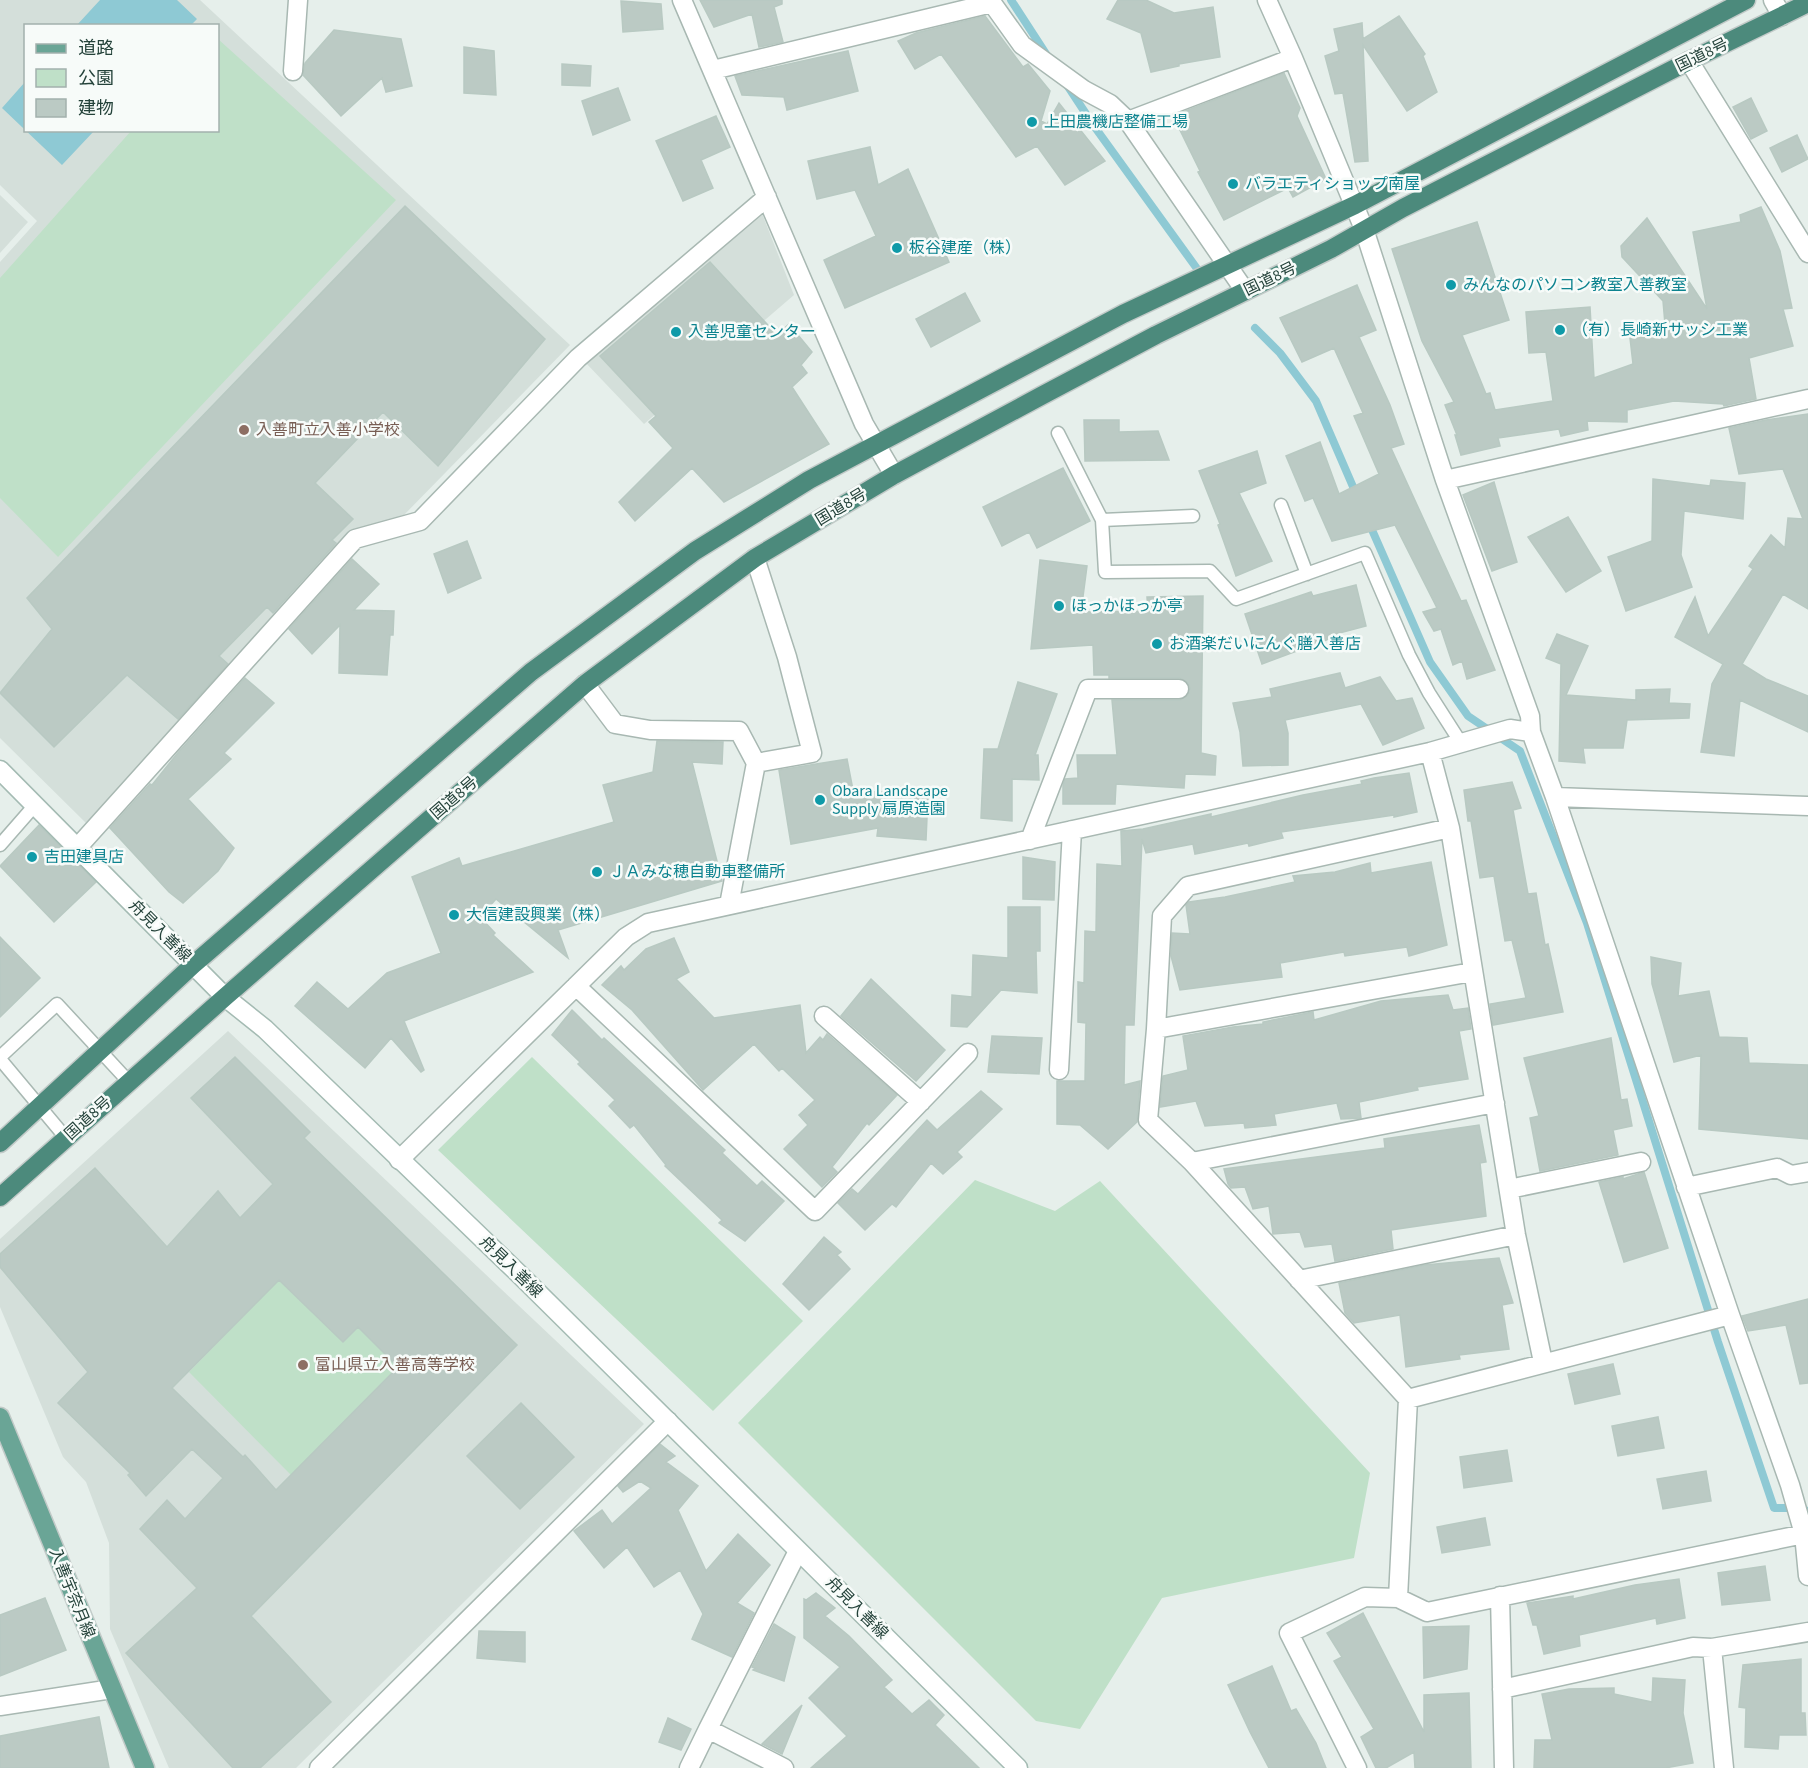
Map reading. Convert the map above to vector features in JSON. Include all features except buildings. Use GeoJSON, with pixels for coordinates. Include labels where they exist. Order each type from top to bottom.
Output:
{"type":"FeatureCollection","features":[{"type":"Feature","properties":{"kind":"highway","name":"国道8号"},"geometry":{"type":"LineString","coordinates":[[0,1143],[194,964],[531,672],[695,551],[809,480],[1123,314],[1354,205],[1746,0]]}},
{"type":"Feature","properties":{"kind":"highway","name":"国道8号"},"geometry":{"type":"LineString","coordinates":[[0,1197],[225,997],[585,684],[755,558],[894,475],[1156,335],[1331,249],[1364,229],[1689,61],[1778,8],[1808,3]]}},
{"type":"Feature","properties":{"kind":"main road","name":"入善宇奈月線"},"geometry":{"type":"LineString","coordinates":[[0,1418],[145,1768]]}},
{"type":"Feature","properties":{"kind":"street"},"geometry":{"type":"LineString","coordinates":[[293,71],[298,0]]}},
{"type":"Feature","properties":{"kind":"street"},"geometry":{"type":"LineString","coordinates":[[682,0],[864,424],[894,475]]}},
{"type":"Feature","properties":{"kind":"street"},"geometry":{"type":"LineString","coordinates":[[1267,0],[1364,229],[1444,480],[1530,716],[1531,732],[1790,1485],[1804,1534],[1808,1576]]}},
{"type":"Feature","properties":{"kind":"street"},"geometry":{"type":"LineString","coordinates":[[713,70],[990,2],[1022,45],[1084,90],[1110,104],[1128,121],[1245,291]]}},
{"type":"Feature","properties":{"kind":"street"},"geometry":{"type":"LineString","coordinates":[[1128,121],[1293,58]]}},
{"type":"Feature","properties":{"kind":"street"},"geometry":{"type":"LineString","coordinates":[[1689,61],[1808,253]]}},
{"type":"Feature","properties":{"kind":"street"},"geometry":{"type":"LineString","coordinates":[[77,848],[355,539],[420,521],[578,358],[767,197]]}},
{"type":"Feature","properties":{"kind":"street"},"geometry":{"type":"LineString","coordinates":[[1444,480],[1808,399]]}},
{"type":"Feature","properties":{"kind":"street"},"geometry":{"type":"LineString","coordinates":[[755,558],[788,657],[812,753],[756,763]]}},
{"type":"Feature","properties":{"kind":"street"},"geometry":{"type":"LineString","coordinates":[[585,684],[615,724],[650,730],[739,731],[756,763],[729,905]]}},
{"type":"Feature","properties":{"kind":"street"},"geometry":{"type":"LineString","coordinates":[[1030,840],[1088,689],[1179,689]]}},
{"type":"Feature","properties":{"kind":"street"},"geometry":{"type":"LineString","coordinates":[[399,1160],[626,937],[648,923],[1430,752],[1510,729],[1531,732]]}},
{"type":"Feature","properties":{"kind":"street"},"geometry":{"type":"LineString","coordinates":[[1430,752],[1450,828],[1516,1235],[1543,1362]]}},
{"type":"Feature","properties":{"kind":"street","name":"舟見入善線"},"geometry":{"type":"LineString","coordinates":[[0,770],[225,997],[264,1029],[518,1273],[1018,1768]]}},
{"type":"Feature","properties":{"kind":"street"},"geometry":{"type":"LineString","coordinates":[[1555,797],[1808,806]]}},
{"type":"Feature","properties":{"kind":"street"},"geometry":{"type":"LineString","coordinates":[[1398,1598],[1408,1399],[1192,1162],[1148,1120],[1162,916],[1188,886],[1450,828]]}},
{"type":"Feature","properties":{"kind":"street"},"geometry":{"type":"LineString","coordinates":[[1059,1070],[1072,830]]}},
{"type":"Feature","properties":{"kind":"street"},"geometry":{"type":"LineString","coordinates":[[1156,1029],[1472,972]]}},
{"type":"Feature","properties":{"kind":"street"},"geometry":{"type":"LineString","coordinates":[[576,986],[815,1211],[968,1053]]}},
{"type":"Feature","properties":{"kind":"street"},"geometry":{"type":"LineString","coordinates":[[824,1016],[921,1102]]}},
{"type":"Feature","properties":{"kind":"street"},"geometry":{"type":"LineString","coordinates":[[1192,1162],[1495,1103]]}},
{"type":"Feature","properties":{"kind":"street"},"geometry":{"type":"LineString","coordinates":[[1509,1189],[1641,1162]]}},
{"type":"Feature","properties":{"kind":"street"},"geometry":{"type":"LineString","coordinates":[[1686,1187],[1778,1168],[1791,1175],[1808,1172]]}},
{"type":"Feature","properties":{"kind":"street"},"geometry":{"type":"LineString","coordinates":[[1299,1280],[1516,1235]]}},
{"type":"Feature","properties":{"kind":"street"},"geometry":{"type":"LineString","coordinates":[[1408,1399],[1730,1315]]}},
{"type":"Feature","properties":{"kind":"street"},"geometry":{"type":"LineString","coordinates":[[319,1768],[668,1421]]}},
{"type":"Feature","properties":{"kind":"street"},"geometry":{"type":"LineString","coordinates":[[1357,1768],[1289,1633],[1365,1598],[1398,1598],[1427,1612],[1804,1534]]}},
{"type":"Feature","properties":{"kind":"street"},"geometry":{"type":"LineString","coordinates":[[688,1768],[798,1551]]}},
{"type":"Feature","properties":{"kind":"street"},"geometry":{"type":"LineString","coordinates":[[1500,1596],[1504,1768]]}},
{"type":"Feature","properties":{"kind":"street"},"geometry":{"type":"LineString","coordinates":[[1502,1689],[1693,1647],[1712,1648],[1808,1632]]}},
{"type":"Feature","properties":{"kind":"street"},"geometry":{"type":"LineString","coordinates":[[1712,1648],[1724,1768]]}},
{"type":"Feature","properties":{"kind":"street"},"geometry":{"type":"LineString","coordinates":[[0,1707],[112,1689]]}},
{"type":"Feature","properties":{"kind":"street"},"geometry":{"type":"LineString","coordinates":[[708,1729],[783,1768]]}},
{"type":"Feature","properties":{"kind":"lane"},"geometry":{"type":"LineString","coordinates":[[1058,433],[1101,520],[1105,572],[1210,571],[1236,599],[1365,553],[1409,655],[1429,693],[1461,743]]}},
{"type":"Feature","properties":{"kind":"lane"},"geometry":{"type":"LineString","coordinates":[[1281,505],[1307,574]]}},
{"type":"Feature","properties":{"kind":"lane"},"geometry":{"type":"LineString","coordinates":[[1101,520],[1193,516]]}},
{"type":"Feature","properties":{"kind":"lane"},"geometry":{"type":"LineString","coordinates":[[0,845],[35,805]]}},
{"type":"Feature","properties":{"kind":"lane"},"geometry":{"type":"LineString","coordinates":[[66,1138],[0,1058],[57,1004],[129,1082]]}},
{"type":"Feature","properties":{"kind":"shaded area","name":"入善町立入善小学校"},"geometry":{"type":"Polygon","coordinates":[[[0,0],[200,0],[570,345],[404,515],[352,531],[87,824],[0,738],[0,262],[37,221],[0,185],[0,0]]]}},
{"type":"Feature","properties":{"kind":"shaded area"},"geometry":{"type":"Polygon","coordinates":[[[0,195],[28,222],[0,253],[0,195]]]}},
{"type":"Feature","properties":{"kind":"shaded area"},"geometry":{"type":"Polygon","coordinates":[[[761,211],[794,295],[644,424],[585,362],[761,211]]]}},
{"type":"Feature","properties":{"kind":"shaded area","name":"富山県立入善高等学校"},"geometry":{"type":"Polygon","coordinates":[[[228,1031],[644,1424],[296,1768],[169,1768],[110,1629],[109,1543],[86,1482],[63,1457],[0,1307],[0,1239],[228,1031]]]}},
{"type":"Feature","properties":{"kind":"green space"},"geometry":{"type":"Polygon","coordinates":[[[219,40],[396,200],[58,557],[0,498],[0,278],[130,132],[219,132],[219,40]]]}},
{"type":"Feature","properties":{"kind":"green space"},"geometry":{"type":"Polygon","coordinates":[[[532,1057],[803,1321],[713,1411],[438,1150],[532,1057]]]}},
{"type":"Feature","properties":{"kind":"green space"},"geometry":{"type":"Polygon","coordinates":[[[975,1180],[1055,1211],[1100,1181],[1370,1473],[1354,1558],[1162,1598],[1080,1729],[1036,1721],[738,1423],[975,1180]]]}},
{"type":"Feature","properties":{"kind":"green space"},"geometry":{"type":"Polygon","coordinates":[[[279,1280],[343,1342],[358,1327],[398,1367],[291,1475],[189,1372],[279,1280]]]}},
{"type":"Feature","properties":{"kind":"water"},"geometry":{"type":"Polygon","coordinates":[[[100,0],[177,0],[197,19],[192,24],[78,24],[100,0]]]}},
{"type":"Feature","properties":{"kind":"water"},"geometry":{"type":"Polygon","coordinates":[[[24,83],[24,129],[2,108],[24,83]]]}},
{"type":"Feature","properties":{"kind":"water"},"geometry":{"type":"Polygon","coordinates":[[[27,132],[93,132],[62,165],[27,132]]]}},
{"type":"Feature","properties":{"kind":"waterway"},"geometry":{"type":"LineString","coordinates":[[1011,0],[1048,57]]}},
{"type":"Feature","properties":{"kind":"waterway"},"geometry":{"type":"LineString","coordinates":[[1067,85],[1198,270]]}},
{"type":"Feature","properties":{"kind":"waterway"},"geometry":{"type":"LineString","coordinates":[[1255,328],[1280,353],[1316,401],[1357,496]]}},
{"type":"Feature","properties":{"kind":"waterway"},"geometry":{"type":"LineString","coordinates":[[1369,523],[1430,662],[1468,716],[1520,751],[1587,923],[1718,1342],[1774,1508],[1803,1508],[1808,1513]]}},
{"type":"Feature","properties":{"kind":"place","name":"上田農機店整備工場"},"geometry":{"type":"Point","coordinates":[1032,122]}},
{"type":"Feature","properties":{"kind":"place","name":"バラエティショップ南屋"},"geometry":{"type":"Point","coordinates":[1233,184]}},
{"type":"Feature","properties":{"kind":"place","name":"板谷建産（株）"},"geometry":{"type":"Point","coordinates":[897,248]}},
{"type":"Feature","properties":{"kind":"place","name":"みんなのパソコン教室入善教室"},"geometry":{"type":"Point","coordinates":[1451,285]}},
{"type":"Feature","properties":{"kind":"place","name":"（有）長崎新サッシ工業"},"geometry":{"type":"Point","coordinates":[1560,330]}},
{"type":"Feature","properties":{"kind":"place","name":"入善児童センター"},"geometry":{"type":"Point","coordinates":[676,332]}},
{"type":"Feature","properties":{"kind":"place","name":"入善町立入善小学校"},"geometry":{"type":"Point","coordinates":[244,430]}},
{"type":"Feature","properties":{"kind":"place","name":"ほっかほっか亭"},"geometry":{"type":"Point","coordinates":[1059,606]}},
{"type":"Feature","properties":{"kind":"place","name":"お酒楽だいにんぐ膳入善店"},"geometry":{"type":"Point","coordinates":[1157,644]}},
{"type":"Feature","properties":{"kind":"place","name":"Obara Landscape Supply 扇原造園"},"geometry":{"type":"Point","coordinates":[820,800]}},
{"type":"Feature","properties":{"kind":"place","name":"吉田建具店"},"geometry":{"type":"Point","coordinates":[32,857]}},
{"type":"Feature","properties":{"kind":"place","name":"ＪＡみな穂自動車整備所"},"geometry":{"type":"Point","coordinates":[597,872]}},
{"type":"Feature","properties":{"kind":"place","name":"大信建設興業（株）"},"geometry":{"type":"Point","coordinates":[454,915]}},
{"type":"Feature","properties":{"kind":"place","name":"富山県立入善高等学校"},"geometry":{"type":"Point","coordinates":[303,1365]}}]}
